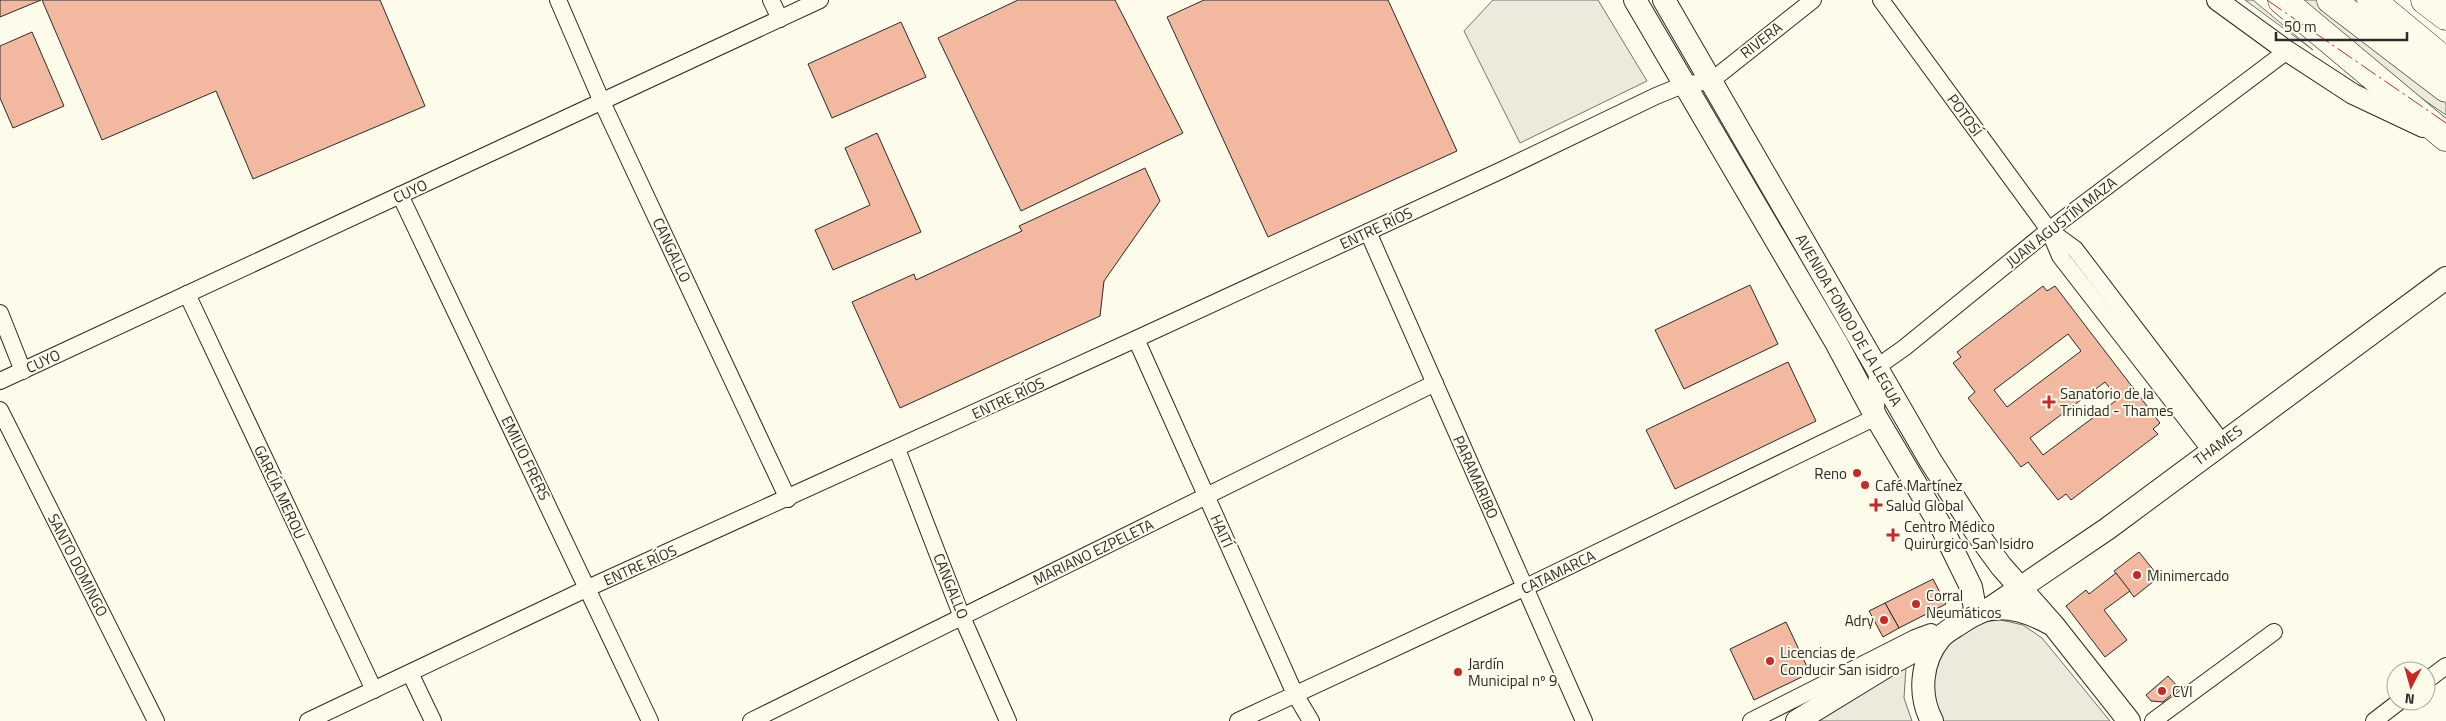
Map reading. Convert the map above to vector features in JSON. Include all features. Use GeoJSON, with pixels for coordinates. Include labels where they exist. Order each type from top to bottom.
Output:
{"type":"FeatureCollection","features":[{"type":"Feature","properties":{"kind":"highway"},"geometry":{"type":"LineString","coordinates":[[2282,0],[2446,137]]}},
{"type":"Feature","properties":{"kind":"highway"},"geometry":{"type":"LineString","coordinates":[[2331,0],[2446,88]]}},
{"type":"Feature","properties":{"kind":"highway"},"geometry":{"type":"LineString","coordinates":[[2370,0],[2446,62]]}},
{"type":"Feature","properties":{"kind":"highway"},"geometry":{"type":"LineString","coordinates":[[2425,0],[2446,16]]}},
{"type":"Feature","properties":{"kind":"main road","name":"AVENIDA FONDO DE LA LEGUA"},"geometry":{"type":"LineString","coordinates":[[1635,0],[1683,85],[1837,344],[1876,417],[1965,572],[1971,587],[1977,614]]}},
{"type":"Feature","properties":{"kind":"main road","name":"AVENIDA FONDO DE LA LEGUA"},"geometry":{"type":"LineString","coordinates":[[1664,0],[1930,460],[1976,532],[2001,566],[2054,626],[2130,721]]}},
{"type":"Feature","properties":{"kind":"main road","name":"THAMES"},"geometry":{"type":"LineString","coordinates":[[1797,721],[1890,664],[1941,637],[2022,588],[2107,529],[2446,278]]}},
{"type":"Feature","properties":{"kind":"main road"},"geometry":{"type":"LineString","coordinates":[[1977,614],[2005,608],[2031,613],[2054,626]]}},
{"type":"Feature","properties":{"kind":"main road"},"geometry":{"type":"LineString","coordinates":[[1932,721],[1927,712],[1923,685],[1928,659],[1941,637]]}},
{"type":"Feature","properties":{"kind":"street","name":"CANGALLO"},"geometry":{"type":"LineString","coordinates":[[558,0],[602,102],[788,499]]}},
{"type":"Feature","properties":{"kind":"street"},"geometry":{"type":"LineString","coordinates":[[772,0],[780,19]]}},
{"type":"Feature","properties":{"kind":"street","name":"CUYO"},"geometry":{"type":"LineString","coordinates":[[0,381],[820,0]]}},
{"type":"Feature","properties":{"kind":"street","name":"RIVERA"},"geometry":{"type":"LineString","coordinates":[[1711,81],[1813,0]]}},
{"type":"Feature","properties":{"kind":"street","name":"POTOSÍ"},"geometry":{"type":"LineString","coordinates":[[1881,0],[2049,230],[2075,248],[2216,447]]}},
{"type":"Feature","properties":{"kind":"street"},"geometry":{"type":"LineString","coordinates":[[2217,0],[2287,51],[2353,94],[2446,137]]}},
{"type":"Feature","properties":{"kind":"street","name":"JUAN AGUSTÍN MAZA"},"geometry":{"type":"LineString","coordinates":[[1877,367],[1904,348],[2049,230],[2287,51]]}},
{"type":"Feature","properties":{"kind":"street","name":"ENTRE RÍOS"},"geometry":{"type":"LineString","coordinates":[[308,721],[588,588],[1136,340],[1683,85],[1711,81]]}},
{"type":"Feature","properties":{"kind":"street","name":"EMILIO FRERS"},"geometry":{"type":"LineString","coordinates":[[400,195],[650,721]]}},
{"type":"Feature","properties":{"kind":"street","name":"PARAMARIBO"},"geometry":{"type":"LineString","coordinates":[[1368,232],[1584,721]]}},
{"type":"Feature","properties":{"kind":"street","name":"GARCÍA MEROU"},"geometry":{"type":"LineString","coordinates":[[187,294],[374,690]]}},
{"type":"Feature","properties":{"kind":"street"},"geometry":{"type":"LineString","coordinates":[[0,313],[23,370]]}},
{"type":"Feature","properties":{"kind":"street","name":"HAITÍ"},"geometry":{"type":"LineString","coordinates":[[1136,340],[1295,694],[1311,721]]}},
{"type":"Feature","properties":{"kind":"street"},"geometry":{"type":"LineString","coordinates":[[1876,417],[1877,367]]}},
{"type":"Feature","properties":{"kind":"street","name":"MARIANO EZPELETA"},"geometry":{"type":"LineString","coordinates":[[751,721],[1435,383]]}},
{"type":"Feature","properties":{"kind":"street","name":"SANTO DOMINGO"},"geometry":{"type":"LineString","coordinates":[[0,410],[156,721]]}},
{"type":"Feature","properties":{"kind":"street","name":"CATAMARCA"},"geometry":{"type":"LineString","coordinates":[[1238,721],[1526,587],[1876,417]]}},
{"type":"Feature","properties":{"kind":"street","name":"CANGALLO"},"geometry":{"type":"LineString","coordinates":[[897,449],[962,616],[1008,721]]}},
{"type":"Feature","properties":{"kind":"street"},"geometry":{"type":"LineString","coordinates":[[1751,721],[1915,638],[1977,614]]}},
{"type":"Feature","properties":{"kind":"street"},"geometry":{"type":"LineString","coordinates":[[2154,721],[2274,632]]}},
{"type":"Feature","properties":{"kind":"street"},"geometry":{"type":"LineString","coordinates":[[410,673],[433,721]]}},
{"type":"Feature","properties":{"kind":"street"},"geometry":{"type":"LineString","coordinates":[[2374,721],[2387,711]]}},
{"type":"Feature","properties":{"kind":"shaded area"},"geometry":{"type":"Polygon","coordinates":[[[1493,0],[1598,0],[1647,81],[1520,143],[1464,31],[1493,0]]]}},
{"type":"Feature","properties":{"kind":"shaded area"},"geometry":{"type":"Polygon","coordinates":[[[2245,0],[2253,0],[2313,50],[2245,0]]]}},
{"type":"Feature","properties":{"kind":"shaded area"},"geometry":{"type":"Polygon","coordinates":[[[2298,0],[2318,0],[2446,97],[2446,115],[2370,63],[2298,0]]]}},
{"type":"Feature","properties":{"kind":"shaded area"},"geometry":{"type":"Polygon","coordinates":[[[2001,620],[2023,625],[2042,638],[2110,721],[1942,721],[1935,709],[1933,667],[1943,647],[1979,622],[2001,620]]]}},
{"type":"Feature","properties":{"kind":"shaded area"},"geometry":{"type":"Polygon","coordinates":[[[1906,667],[1904,698],[1912,721],[1817,721],[1906,667]]]}},
{"type":"Feature","properties":{"kind":"building"},"geometry":{"type":"Polygon","coordinates":[[[0,0],[41,0],[0,17],[0,0]]]}},
{"type":"Feature","properties":{"kind":"building"},"geometry":{"type":"Polygon","coordinates":[[[42,0],[380,0],[425,106],[253,179],[216,91],[102,140],[42,0]]]}},
{"type":"Feature","properties":{"kind":"building"},"geometry":{"type":"Polygon","coordinates":[[[1018,0],[1115,0],[1183,133],[1021,211],[938,38],[1018,0]]]}},
{"type":"Feature","properties":{"kind":"building"},"geometry":{"type":"Polygon","coordinates":[[[1204,0],[1388,0],[1457,151],[1268,237],[1167,17],[1204,0]]]}},
{"type":"Feature","properties":{"kind":"building"},"geometry":{"type":"Polygon","coordinates":[[[901,22],[926,77],[832,118],[808,64],[901,22]]]}},
{"type":"Feature","properties":{"kind":"building"},"geometry":{"type":"Polygon","coordinates":[[[32,32],[64,106],[13,128],[0,98],[0,46],[32,32]]]}},
{"type":"Feature","properties":{"kind":"building"},"geometry":{"type":"Polygon","coordinates":[[[877,133],[921,232],[833,270],[815,230],[870,205],[845,148],[877,133]]]}},
{"type":"Feature","properties":{"kind":"building"},"geometry":{"type":"Polygon","coordinates":[[[1145,168],[1160,201],[1104,281],[1100,316],[900,408],[852,302],[914,274],[916,280],[1022,231],[1019,226],[1145,168]]]}},
{"type":"Feature","properties":{"kind":"building"},"geometry":{"type":"Polygon","coordinates":[[[1750,285],[1778,344],[1684,389],[1655,330],[1750,285]]]}},
{"type":"Feature","properties":{"kind":"building"},"geometry":{"type":"Polygon","coordinates":[[[2043,286],[2047,291],[2055,286],[2160,423],[2153,429],[2158,434],[2071,500],[2066,494],[2058,500],[2028,462],[2021,467],[1968,398],[1975,392],[1953,363],[1961,357],[1957,352],[2043,286]],[[2068,334],[1994,390],[2007,407],[2081,351],[2068,334]],[[2105,382],[2030,438],[2043,455],[2118,399],[2105,382]]]}},
{"type":"Feature","properties":{"kind":"building"},"geometry":{"type":"Polygon","coordinates":[[[1788,362],[1816,421],[1675,489],[1646,430],[1788,362]]]}},
{"type":"Feature","properties":{"kind":"building","name":"Minimercado"},"geometry":{"type":"Polygon","coordinates":[[[2139,552],[2159,577],[2134,597],[2114,571],[2139,552]]]}},
{"type":"Feature","properties":{"kind":"building"},"geometry":{"type":"Polygon","coordinates":[[[2116,573],[2130,591],[2104,610],[2127,640],[2105,657],[2066,606],[2086,590],[2089,594],[2116,573]]]}},
{"type":"Feature","properties":{"kind":"building","name":"Corral Neumáticos"},"geometry":{"type":"Polygon","coordinates":[[[1933,579],[1946,604],[1899,628],[1885,603],[1933,579]]]}},
{"type":"Feature","properties":{"kind":"building","name":"Adry"},"geometry":{"type":"Polygon","coordinates":[[[1885,603],[1899,628],[1883,637],[1869,611],[1885,603]]]}},
{"type":"Feature","properties":{"kind":"building","name":"Licencias de Conducir San isidro"},"geometry":{"type":"Polygon","coordinates":[[[1786,622],[1810,673],[1754,700],[1730,649],[1786,622]]]}},
{"type":"Feature","properties":{"kind":"building","name":"CVI"},"geometry":{"type":"Polygon","coordinates":[[[2168,676],[2179,688],[2163,702],[2151,701],[2146,695],[2168,676]]]}},
{"type":"Feature","properties":{"kind":"power"},"geometry":{"type":"LineString","coordinates":[[2267,0],[2446,123]]}},
{"type":"Feature","properties":{"kind":"place","name":"Sanatorio de la Trinidad - Thames"},"geometry":{"type":"Point","coordinates":[2049,402]}},
{"type":"Feature","properties":{"kind":"place","name":"Reno"},"geometry":{"type":"Point","coordinates":[1857,473]}},
{"type":"Feature","properties":{"kind":"place","name":"Café Martínez"},"geometry":{"type":"Point","coordinates":[1865,485]}},
{"type":"Feature","properties":{"kind":"place","name":"Salud Global"},"geometry":{"type":"Point","coordinates":[1876,505]}},
{"type":"Feature","properties":{"kind":"place","name":"Centro Médico Quirurgico San Isidro"},"geometry":{"type":"Point","coordinates":[1893,535]}},
{"type":"Feature","properties":{"kind":"place","name":"Minimercado"},"geometry":{"type":"Point","coordinates":[2137,575]}},
{"type":"Feature","properties":{"kind":"place","name":"Corral Neumáticos"},"geometry":{"type":"Point","coordinates":[1916,604]}},
{"type":"Feature","properties":{"kind":"place","name":"Adry"},"geometry":{"type":"Point","coordinates":[1884,620]}},
{"type":"Feature","properties":{"kind":"place","name":"Licencias de Conducir San isidro"},"geometry":{"type":"Point","coordinates":[1770,661]}},
{"type":"Feature","properties":{"kind":"place","name":"Jardín Municipal nº 9"},"geometry":{"type":"Point","coordinates":[1458,672]}},
{"type":"Feature","properties":{"kind":"place","name":"CVI"},"geometry":{"type":"Point","coordinates":[2162,691]}}]}
